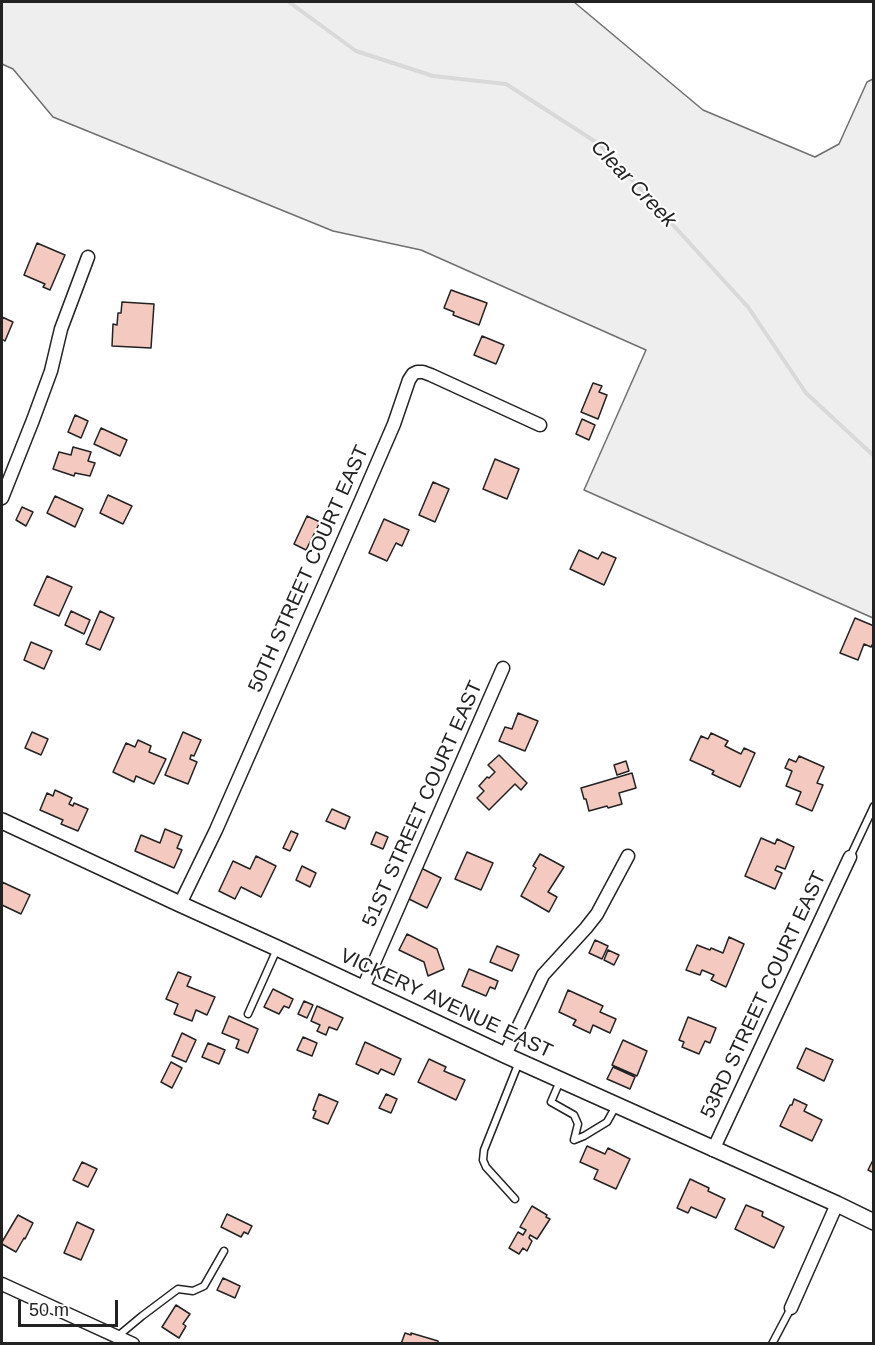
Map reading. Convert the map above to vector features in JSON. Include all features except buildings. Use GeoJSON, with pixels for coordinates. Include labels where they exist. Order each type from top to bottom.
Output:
{"type":"FeatureCollection","features":[{"type":"Feature","properties":{"kind":"street"},"geometry":{"type":"LineString","coordinates":[[2,498],[51,371],[61,329],[88,257]]}},
{"type":"Feature","properties":{"kind":"street","name":"50TH STREET COURT EAST"},"geometry":{"type":"LineString","coordinates":[[180,904],[216,830],[394,424],[412,376],[417,372],[427,373],[540,425]]}},
{"type":"Feature","properties":{"kind":"street","name":"51ST STREET COURT EAST"},"geometry":{"type":"LineString","coordinates":[[363,988],[503,668]]}},
{"type":"Feature","properties":{"kind":"street","name":"VICKERY AVENUE EAST"},"geometry":{"type":"LineString","coordinates":[[2,821],[512,1058],[873,1222]]}},
{"type":"Feature","properties":{"kind":"street"},"geometry":{"type":"LineString","coordinates":[[512,1058],[543,975],[597,914],[628,856]]}},
{"type":"Feature","properties":{"kind":"street","name":"53RD STREET COURT EAST"},"geometry":{"type":"LineString","coordinates":[[713,1150],[850,857]]}},
{"type":"Feature","properties":{"kind":"street"},"geometry":{"type":"LineString","coordinates":[[791,1308],[837,1204]]}},
{"type":"Feature","properties":{"kind":"street"},"geometry":{"type":"LineString","coordinates":[[2,1284],[133,1344]]}},
{"type":"Feature","properties":{"kind":"lane"},"geometry":{"type":"LineString","coordinates":[[850,857],[873,806]]}},
{"type":"Feature","properties":{"kind":"lane"},"geometry":{"type":"LineString","coordinates":[[248,1014],[277,948]]}},
{"type":"Feature","properties":{"kind":"lane"},"geometry":{"type":"LineString","coordinates":[[512,1058],[483,1150],[483,1160],[486,1167],[515,1199]]}},
{"type":"Feature","properties":{"kind":"lane"},"geometry":{"type":"LineString","coordinates":[[561,1080],[551,1102],[574,1115],[578,1124],[574,1140],[607,1122],[616,1105]]}},
{"type":"Feature","properties":{"kind":"lane"},"geometry":{"type":"LineString","coordinates":[[118,1337],[178,1289],[193,1291],[204,1286],[224,1251]]}},
{"type":"Feature","properties":{"kind":"lane"},"geometry":{"type":"LineString","coordinates":[[772,1344],[791,1308]]}},
{"type":"Feature","properties":{"kind":"shaded area"},"geometry":{"type":"Polygon","coordinates":[[[2,2],[574,2],[703,110],[815,157],[839,144],[867,82],[873,79],[873,618],[584,490],[646,350],[421,250],[333,231],[53,117],[13,69],[2,64],[2,2]]]}},
{"type":"Feature","properties":{"kind":"waterway","name":"Clear Creek"},"geometry":{"type":"LineString","coordinates":[[289,2],[356,51],[433,76],[506,84],[599,144],[748,307],[806,393],[874,456]]}}]}
